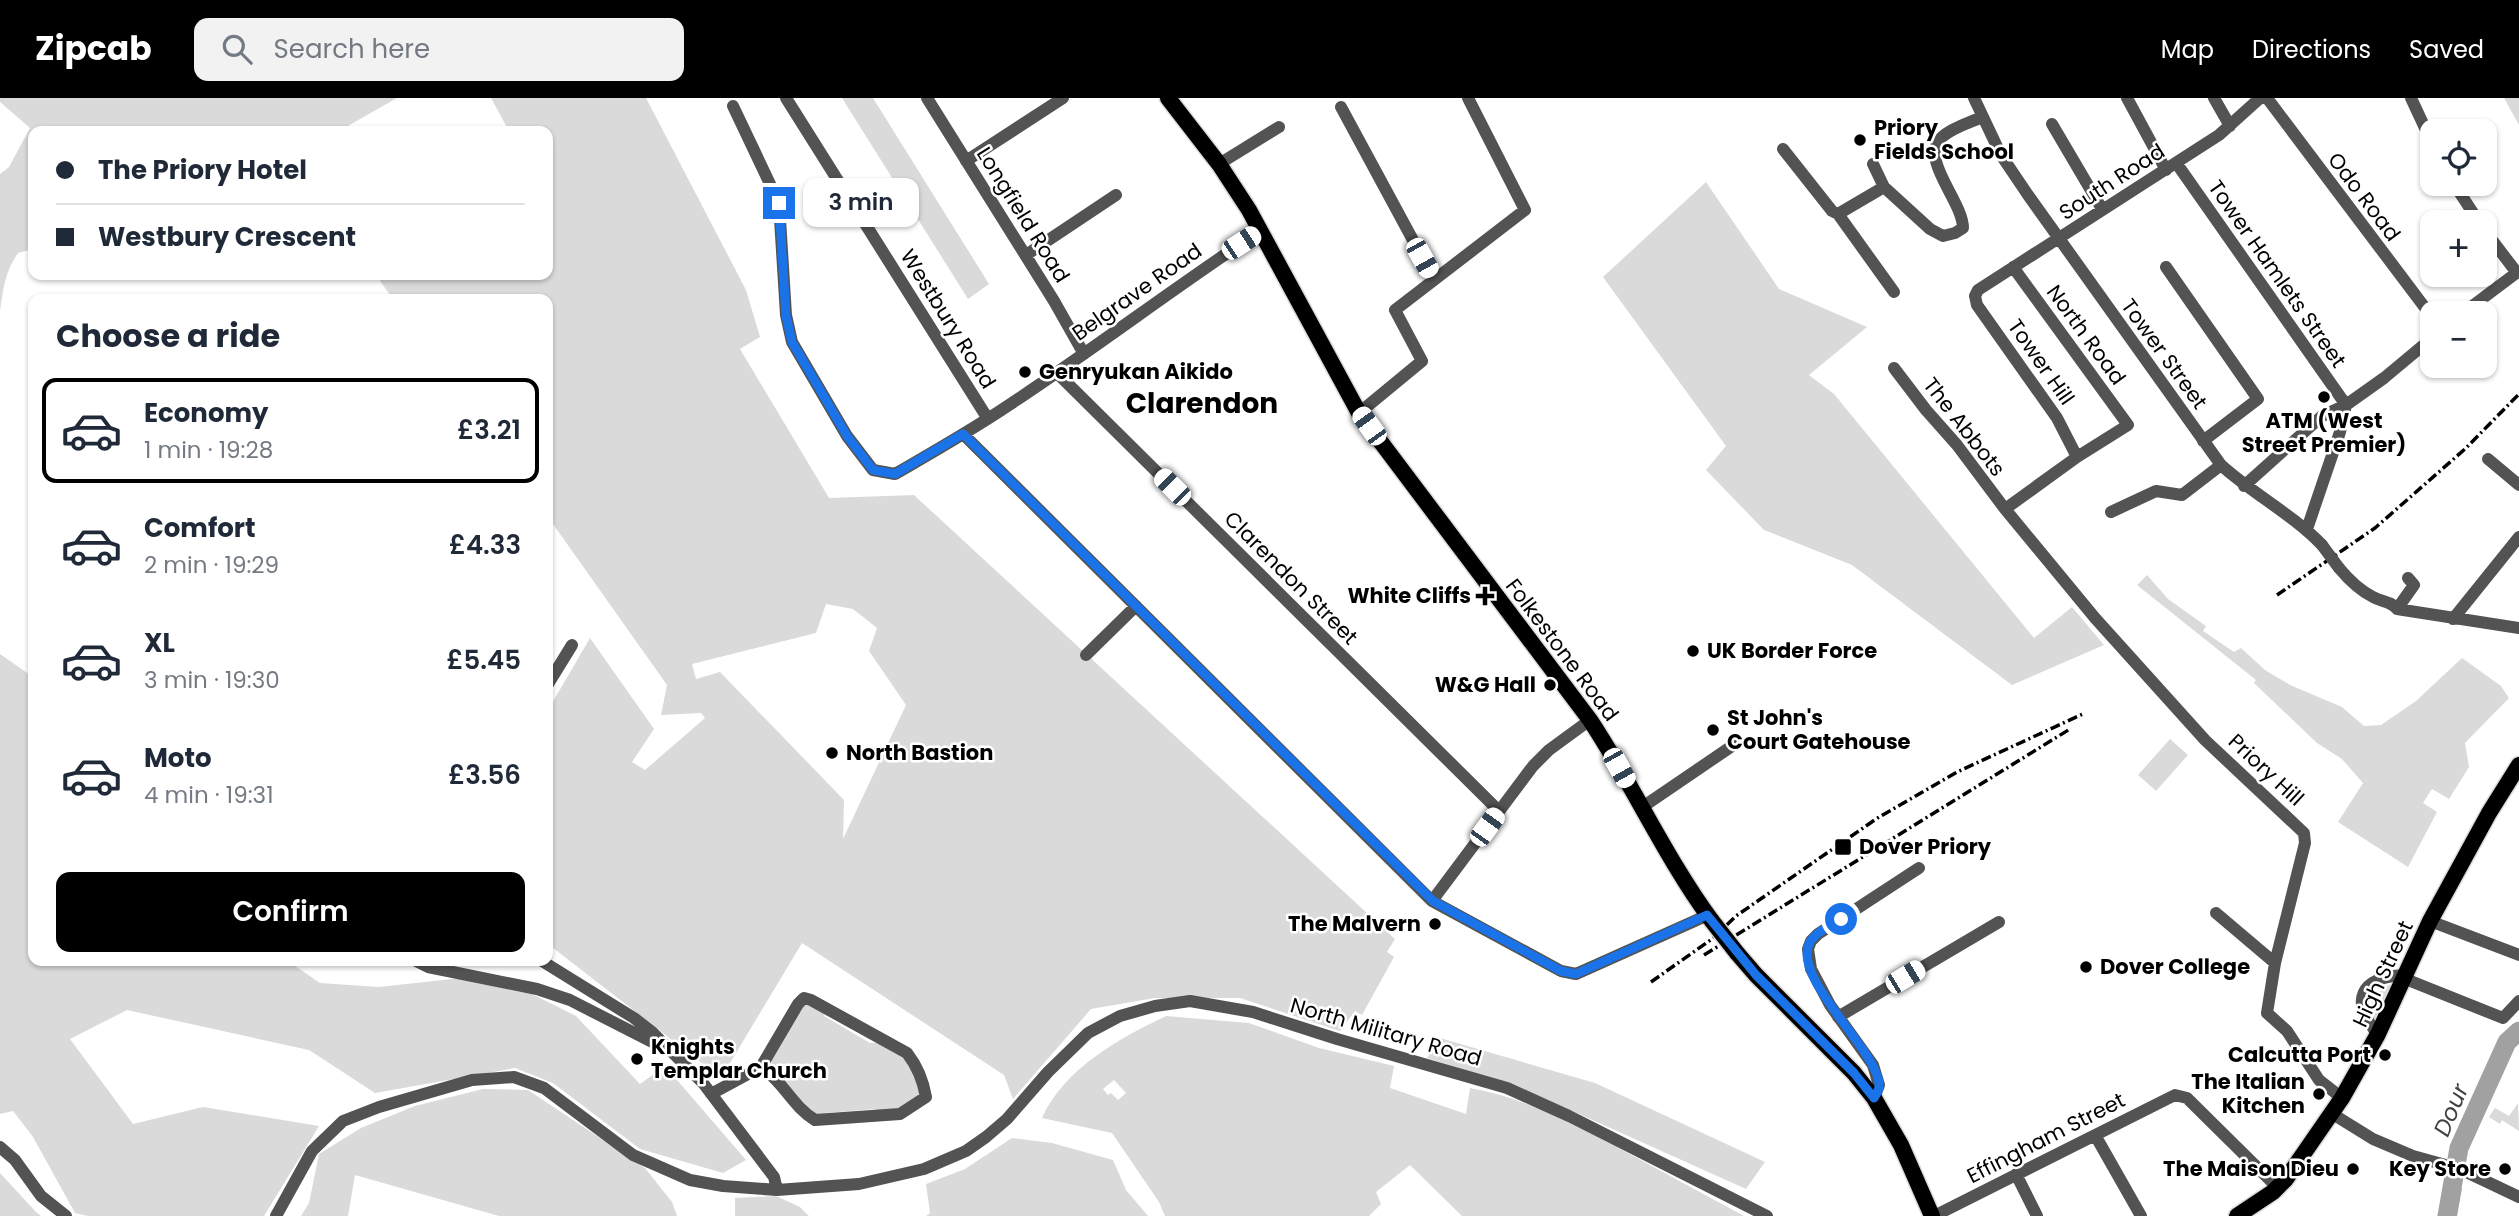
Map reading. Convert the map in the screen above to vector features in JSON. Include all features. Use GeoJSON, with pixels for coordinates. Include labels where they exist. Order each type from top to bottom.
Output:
{"type":"FeatureCollection","features":[{"type":"Feature","properties":{"kind":"main road","name":"Folkestone Road"},"geometry":{"type":"LineString","coordinates":[[1168,98],[1219,164],[1261,231],[1359,413],[1590,720],[1676,867],[1710,918],[1756,975],[1854,1073],[1874,1098],[1901,1145],[1933,1216]]}},
{"type":"Feature","properties":{"kind":"main road","name":"High Street"},"geometry":{"type":"LineString","coordinates":[[2238,1216],[2275,1190],[2343,1098],[2378,1034],[2430,921],[2489,813],[2519,765]]}},
{"type":"Feature","properties":{"kind":"street","name":"Westbury Road"},"geometry":{"type":"LineString","coordinates":[[786,98],[988,419]]}},
{"type":"Feature","properties":{"kind":"street","name":"Longfield Road"},"geometry":{"type":"LineString","coordinates":[[927,98],[1026,255],[1084,354]]}},
{"type":"Feature","properties":{"kind":"street"},"geometry":{"type":"LineString","coordinates":[[966,161],[1063,98]]}},
{"type":"Feature","properties":{"kind":"street"},"geometry":{"type":"LineString","coordinates":[[1359,413],[1422,361],[1395,310],[1525,210],[1468,98]]}},
{"type":"Feature","properties":{"kind":"street","name":"Tower Street"},"geometry":{"type":"LineString","coordinates":[[1974,98],[2001,155],[2058,239],[2221,465],[2244,486],[2307,529],[2356,587],[2375,598],[2393,604],[2397,609],[2519,628]]}},
{"type":"Feature","properties":{"kind":"street","name":"Tower Hamlets Street"},"geometry":{"type":"LineString","coordinates":[[2127,98],[2171,167],[2346,405]]}},
{"type":"Feature","properties":{"kind":"street"},"geometry":{"type":"LineString","coordinates":[[2214,98],[2230,126]]}},
{"type":"Feature","properties":{"kind":"street","name":"South Road"},"geometry":{"type":"LineString","coordinates":[[1978,290],[2220,135],[2260,98]]}},
{"type":"Feature","properties":{"kind":"street","name":"Odo Road"},"geometry":{"type":"LineString","coordinates":[[2267,98],[2420,301]]}},
{"type":"Feature","properties":{"kind":"street"},"geometry":{"type":"LineString","coordinates":[[2411,98],[2421,119]]}},
{"type":"Feature","properties":{"kind":"street","name":"Belgrave Road"},"geometry":{"type":"LineString","coordinates":[[733,106],[779,203],[786,316],[792,342],[847,436],[873,470],[895,474],[988,419],[1183,282],[1261,231]]}},
{"type":"Feature","properties":{"kind":"street"},"geometry":{"type":"LineString","coordinates":[[1341,107],[1434,279]]}},
{"type":"Feature","properties":{"kind":"street"},"geometry":{"type":"LineString","coordinates":[[1873,164],[1884,187],[1930,229],[1942,236],[1955,233],[1963,228],[1963,218],[1937,167],[1934,150],[1936,143],[1949,131],[1982,117]]}},
{"type":"Feature","properties":{"kind":"street"},"geometry":{"type":"LineString","coordinates":[[2052,124],[2102,209]]}},
{"type":"Feature","properties":{"kind":"street"},"geometry":{"type":"LineString","coordinates":[[1219,164],[1279,127]]}},
{"type":"Feature","properties":{"kind":"street"},"geometry":{"type":"LineString","coordinates":[[1783,149],[1832,211],[1838,214],[1894,292]]}},
{"type":"Feature","properties":{"kind":"street"},"geometry":{"type":"LineString","coordinates":[[1838,214],[1884,187]]}},
{"type":"Feature","properties":{"kind":"street"},"geometry":{"type":"LineString","coordinates":[[1026,255],[1116,195]]}},
{"type":"Feature","properties":{"kind":"street"},"geometry":{"type":"LineString","coordinates":[[2479,301],[2515,274],[2497,247]]}},
{"type":"Feature","properties":{"kind":"street"},"geometry":{"type":"LineString","coordinates":[[2166,267],[2258,399],[2203,441]]}},
{"type":"Feature","properties":{"kind":"street","name":"North Road"},"geometry":{"type":"LineString","coordinates":[[2013,268],[2128,425],[2077,457]]}},
{"type":"Feature","properties":{"kind":"street","name":"Tower Hill"},"geometry":{"type":"LineString","coordinates":[[1978,290],[1975,296],[1977,305],[2057,418],[2077,457]]}},
{"type":"Feature","properties":{"kind":"street"},"geometry":{"type":"LineString","coordinates":[[2244,486],[2322,416],[2346,405],[2420,348]]}},
{"type":"Feature","properties":{"kind":"street","name":"The Abbots"},"geometry":{"type":"LineString","coordinates":[[1894,368],[2005,509]]}},
{"type":"Feature","properties":{"kind":"street","name":"Clarendon Street"},"geometry":{"type":"LineString","coordinates":[[1057,373],[1499,811]]}},
{"type":"Feature","properties":{"kind":"street"},"geometry":{"type":"LineString","coordinates":[[2307,529],[2340,432],[2346,405]]}},
{"type":"Feature","properties":{"kind":"street"},"geometry":{"type":"LineString","coordinates":[[963,434],[1433,901],[1561,971],[1576,974],[1710,918]]}},
{"type":"Feature","properties":{"kind":"street"},"geometry":{"type":"LineString","coordinates":[[2005,509],[2077,457]]}},
{"type":"Feature","properties":{"kind":"street"},"geometry":{"type":"LineString","coordinates":[[2488,459],[2519,485]]}},
{"type":"Feature","properties":{"kind":"street"},"geometry":{"type":"LineString","coordinates":[[2111,512],[2156,491],[2182,495],[2221,465]]}},
{"type":"Feature","properties":{"kind":"street","name":"Priory Hill"},"geometry":{"type":"LineString","coordinates":[[2005,509],[2095,618],[2174,707],[2205,740],[2304,833],[2305,843],[2274,963],[2267,1013],[2287,1031],[2319,1080],[2343,1098]]}},
{"type":"Feature","properties":{"kind":"street"},"geometry":{"type":"LineString","coordinates":[[2453,618],[2519,537]]}},
{"type":"Feature","properties":{"kind":"street"},"geometry":{"type":"LineString","coordinates":[[2397,609],[2414,585],[2408,578]]}},
{"type":"Feature","properties":{"kind":"street"},"geometry":{"type":"LineString","coordinates":[[1087,654],[1136,606]]}},
{"type":"Feature","properties":{"kind":"street"},"geometry":{"type":"LineString","coordinates":[[553,676],[572,645]]}},
{"type":"Feature","properties":{"kind":"street"},"geometry":{"type":"LineString","coordinates":[[1433,901],[1533,766],[1549,750],[1590,720]]}},
{"type":"Feature","properties":{"kind":"street"},"geometry":{"type":"LineString","coordinates":[[1642,808],[1735,744]]}},
{"type":"Feature","properties":{"kind":"street"},"geometry":{"type":"LineString","coordinates":[[1874,1098],[1879,1090],[1873,1065],[1838,1017],[1815,979],[1808,955],[1811,941],[1818,934],[1919,868]]}},
{"type":"Feature","properties":{"kind":"street"},"geometry":{"type":"LineString","coordinates":[[2216,913],[2274,963]]}},
{"type":"Feature","properties":{"kind":"street"},"geometry":{"type":"LineString","coordinates":[[2430,921],[2519,956]]}},
{"type":"Feature","properties":{"kind":"street"},"geometry":{"type":"LineString","coordinates":[[1838,1017],[1998,922]]}},
{"type":"Feature","properties":{"kind":"street"},"geometry":{"type":"LineString","coordinates":[[426,966],[537,989],[570,1000],[667,1049]]}},
{"type":"Feature","properties":{"kind":"street"},"geometry":{"type":"LineString","coordinates":[[550,966],[652,1032],[703,1083],[774,1177],[777,1190]]}},
{"type":"Feature","properties":{"kind":"street"},"geometry":{"type":"LineString","coordinates":[[2378,1034],[2365,1019],[2361,1006],[2362,997],[2368,987],[2387,976],[2404,977],[2503,1018],[2519,1001]]}},
{"type":"Feature","properties":{"kind":"street"},"geometry":{"type":"LineString","coordinates":[[711,1094],[761,1067],[804,998],[907,1053],[917,1065],[926,1097],[900,1114],[815,1120],[803,1112],[773,1074],[761,1067]]}},
{"type":"Feature","properties":{"kind":"street","name":"North Military Road"},"geometry":{"type":"LineString","coordinates":[[276,1216],[312,1151],[343,1121],[379,1107],[472,1080],[514,1077],[544,1088],[633,1155],[690,1180],[723,1186],[777,1190],[859,1184],[924,1169],[966,1152],[1007,1119],[1048,1072],[1088,1033],[1120,1016],[1155,1006],[1190,1001],[1253,1012],[1507,1088],[1569,1116],[1767,1216]]}},
{"type":"Feature","properties":{"kind":"street"},"geometry":{"type":"LineString","coordinates":[[1854,1073],[1861,1062],[1860,1047]]}},
{"type":"Feature","properties":{"kind":"street","name":"Effingham Street"},"geometry":{"type":"LineString","coordinates":[[1933,1216],[2175,1095],[2187,1098],[2275,1190]]}},
{"type":"Feature","properties":{"kind":"street"},"geometry":{"type":"LineString","coordinates":[[2331,1114],[2373,1139],[2413,1156],[2456,1167],[2519,1197]]}},
{"type":"Feature","properties":{"kind":"street"},"geometry":{"type":"LineString","coordinates":[[2095,1135],[2141,1216]]}},
{"type":"Feature","properties":{"kind":"street"},"geometry":{"type":"LineString","coordinates":[[0,1147],[15,1160],[41,1196],[65,1216]]}},
{"type":"Feature","properties":{"kind":"street"},"geometry":{"type":"LineString","coordinates":[[2016,1174],[2037,1216]]}},
{"type":"Feature","properties":{"kind":"shaded area"},"geometry":{"type":"Polygon","coordinates":[[[0,98],[397,98],[348,126],[28,126],[0,102],[0,98]]]}},
{"type":"Feature","properties":{"kind":"shaded area"},"geometry":{"type":"Polygon","coordinates":[[[491,98],[646,98],[746,290],[760,337],[740,349],[829,498],[914,495],[1395,939],[1387,952],[1394,957],[1362,1015],[1355,1011],[1340,1031],[1240,998],[1155,998],[1091,1009],[1013,1099],[1004,1075],[802,943],[721,1078],[553,948],[553,701],[590,638],[654,729],[632,762],[645,770],[705,718],[701,713],[661,715],[667,685],[553,524],[553,294],[389,294],[380,281],[553,280],[553,126],[506,126],[491,98]],[[826,604],[816,633],[692,664],[696,679],[720,672],[844,800],[843,839],[906,705],[869,651],[877,628],[853,609],[826,604]]]}},
{"type":"Feature","properties":{"kind":"shaded area"},"geometry":{"type":"Polygon","coordinates":[[[842,98],[873,98],[989,284],[968,299],[842,98]]]}},
{"type":"Feature","properties":{"kind":"shaded area"},"geometry":{"type":"Polygon","coordinates":[[[2504,98],[2519,98],[2519,125],[2504,98]]]}},
{"type":"Feature","properties":{"kind":"shaded area"},"geometry":{"type":"Polygon","coordinates":[[[28,132],[28,250],[18,253],[10,267],[0,311],[0,174],[9,167],[28,132]]]}},
{"type":"Feature","properties":{"kind":"shaded area"},"geometry":{"type":"Polygon","coordinates":[[[1706,182],[1779,289],[1867,327],[1809,375],[1834,394],[2034,638],[2072,607],[2104,645],[2012,685],[1852,565],[1764,530],[1706,470],[1726,446],[1603,277],[1706,182]]]}},
{"type":"Feature","properties":{"kind":"shaded area"},"geometry":{"type":"Polygon","coordinates":[[[2147,575],[2168,599],[2206,626],[2203,631],[2234,652],[2241,648],[2265,670],[2290,685],[2342,707],[2364,726],[2381,725],[2416,701],[2462,658],[2501,686],[2509,698],[2465,743],[2469,767],[2449,799],[2432,789],[2423,803],[2437,812],[2408,867],[2338,822],[2363,783],[2342,759],[2317,743],[2254,683],[2256,680],[2137,585],[2147,575]]]}},
{"type":"Feature","properties":{"kind":"shaded area"},"geometry":{"type":"Polygon","coordinates":[[[0,654],[28,674],[28,966],[295,966],[320,983],[379,987],[461,978],[530,993],[576,1016],[640,1084],[665,1066],[746,1160],[723,1173],[640,1149],[553,1083],[515,1068],[375,1093],[309,1050],[127,1010],[70,1039],[133,1124],[203,1107],[319,1126],[264,1216],[88,1216],[75,1213],[33,1137],[13,1111],[0,1114],[0,654]]]}},
{"type":"Feature","properties":{"kind":"shaded area"},"geometry":{"type":"Polygon","coordinates":[[[2170,739],[2188,755],[2156,791],[2138,775],[2170,739]]]}},
{"type":"Feature","properties":{"kind":"shaded area"},"geometry":{"type":"Polygon","coordinates":[[[2391,984],[2373,1023],[2370,1010],[2373,1000],[2391,984]]]}},
{"type":"Feature","properties":{"kind":"shaded area"},"geometry":{"type":"Polygon","coordinates":[[[806,1005],[823,1010],[824,1016],[870,1043],[881,1044],[900,1054],[913,1067],[920,1095],[899,1109],[880,1114],[875,1109],[825,1113],[820,1118],[766,1068],[800,1009],[806,1005]]]}},
{"type":"Feature","properties":{"kind":"shaded area"},"geometry":{"type":"Polygon","coordinates":[[[1166,1016],[1249,1023],[1319,1048],[1394,1066],[1390,1088],[1466,1114],[1470,1088],[1508,1097],[1580,1128],[1744,1216],[1462,1216],[1410,1165],[1376,1192],[1381,1204],[1369,1216],[1165,1216],[1159,1202],[1112,1133],[1042,1118],[1064,1084],[1079,1070],[1112,1045],[1166,1016]],[[1114,1080],[1103,1089],[1118,1100],[1126,1093],[1114,1080]]]}},
{"type":"Feature","properties":{"kind":"shaded area"},"geometry":{"type":"Polygon","coordinates":[[[1440,1038],[1595,1083],[1765,1162],[1746,1189],[1519,1087],[1427,1058],[1440,1038]]]}},
{"type":"Feature","properties":{"kind":"shaded area"},"geometry":{"type":"Polygon","coordinates":[[[483,1089],[528,1090],[645,1168],[672,1202],[677,1216],[499,1216],[355,1175],[348,1216],[301,1216],[309,1203],[319,1154],[361,1128],[415,1106],[483,1089]]]}},
{"type":"Feature","properties":{"kind":"shaded area"},"geometry":{"type":"Polygon","coordinates":[[[2518,1103],[2519,1131],[2502,1120],[2500,1124],[2489,1117],[2495,1108],[2509,1116],[2518,1103]]]}},
{"type":"Feature","properties":{"kind":"shaded area"},"geometry":{"type":"Polygon","coordinates":[[[1012,1138],[1052,1143],[1113,1160],[1126,1190],[1148,1216],[926,1216],[930,1213],[926,1184],[965,1169],[1012,1138]]]}},
{"type":"Feature","properties":{"kind":"shaded area"},"geometry":{"type":"Polygon","coordinates":[[[0,1173],[36,1212],[41,1216],[0,1216],[0,1173]]]}},
{"type":"Feature","properties":{"kind":"shaded area"},"geometry":{"type":"Polygon","coordinates":[[[2451,1183],[2462,1188],[2457,1216],[2446,1216],[2451,1183]]]}},
{"type":"Feature","properties":{"kind":"shaded area"},"geometry":{"type":"Polygon","coordinates":[[[776,1196],[800,1207],[809,1216],[735,1216],[735,1198],[776,1196]]]}},
{"type":"Feature","properties":{"kind":"waterway","name":"Dour"},"geometry":{"type":"LineString","coordinates":[[2447,1216],[2459,1148],[2507,1042],[2519,1031]]}},
{"type":"Feature","properties":{"kind":"railway"},"geometry":{"type":"LineString","coordinates":[[2277,595],[2375,528],[2465,449],[2519,394]]}},
{"type":"Feature","properties":{"kind":"railway"},"geometry":{"type":"LineString","coordinates":[[1651,982],[1712,939],[1736,916],[1876,819],[1957,772],[2085,713]]}},
{"type":"Feature","properties":{"kind":"railway"},"geometry":{"type":"LineString","coordinates":[[1704,955],[2070,729]]}},
{"type":"Feature","properties":{"kind":"place","name":"Priory Fields School"},"geometry":{"type":"Point","coordinates":[1860,140]}},
{"type":"Feature","properties":{"kind":"place","name":"Genryukan Aikido"},"geometry":{"type":"Point","coordinates":[1025,372]}},
{"type":"Feature","properties":{"kind":"place","name":"ATM (West Street Premier)"},"geometry":{"type":"Point","coordinates":[2324,397]}},
{"type":"Feature","properties":{"kind":"place","name":"White Cliffs"},"geometry":{"type":"Point","coordinates":[1485,596]}},
{"type":"Feature","properties":{"kind":"place","name":"UK Border Force"},"geometry":{"type":"Point","coordinates":[1693,651]}},
{"type":"Feature","properties":{"kind":"place","name":"W&G Hall"},"geometry":{"type":"Point","coordinates":[1550,685]}},
{"type":"Feature","properties":{"kind":"place","name":"St John's Court Gatehouse"},"geometry":{"type":"Point","coordinates":[1713,730]}},
{"type":"Feature","properties":{"kind":"place","name":"North Bastion"},"geometry":{"type":"Point","coordinates":[832,753]}},
{"type":"Feature","properties":{"kind":"place","name":"Dover Priory"},"geometry":{"type":"Point","coordinates":[1843,847]}},
{"type":"Feature","properties":{"kind":"place","name":"The Malvern"},"geometry":{"type":"Point","coordinates":[1435,924]}},
{"type":"Feature","properties":{"kind":"place","name":"Dover College"},"geometry":{"type":"Point","coordinates":[2086,967]}},
{"type":"Feature","properties":{"kind":"place","name":"Calcutta Port"},"geometry":{"type":"Point","coordinates":[2385,1055]}},
{"type":"Feature","properties":{"kind":"place","name":"Knights Templar Church"},"geometry":{"type":"Point","coordinates":[637,1059]}},
{"type":"Feature","properties":{"kind":"place","name":"The Italian Kitchen"},"geometry":{"type":"Point","coordinates":[2319,1094]}},
{"type":"Feature","properties":{"kind":"place","name":"The Maison Dieu"},"geometry":{"type":"Point","coordinates":[2353,1169]}},
{"type":"Feature","properties":{"kind":"place","name":"Key Store"},"geometry":{"type":"Point","coordinates":[2505,1169]}},
{"type":"Feature","properties":{"kind":"district","name":"Clarendon"},"geometry":{"type":"Point","coordinates":[1202,403]}},
{"type":"Feature","properties":{"kind":"route"},"geometry":{"type":"LineString","coordinates":[[779,203],[786,316],[792,342],[847,436],[873,470],[895,474],[963,434],[1433,901],[1561,971],[1576,974],[1707,915],[1741,959],[1854,1073],[1874,1098],[1879,1085],[1873,1065],[1822,992],[1808,955],[1811,941],[1841,919]]}}]}
